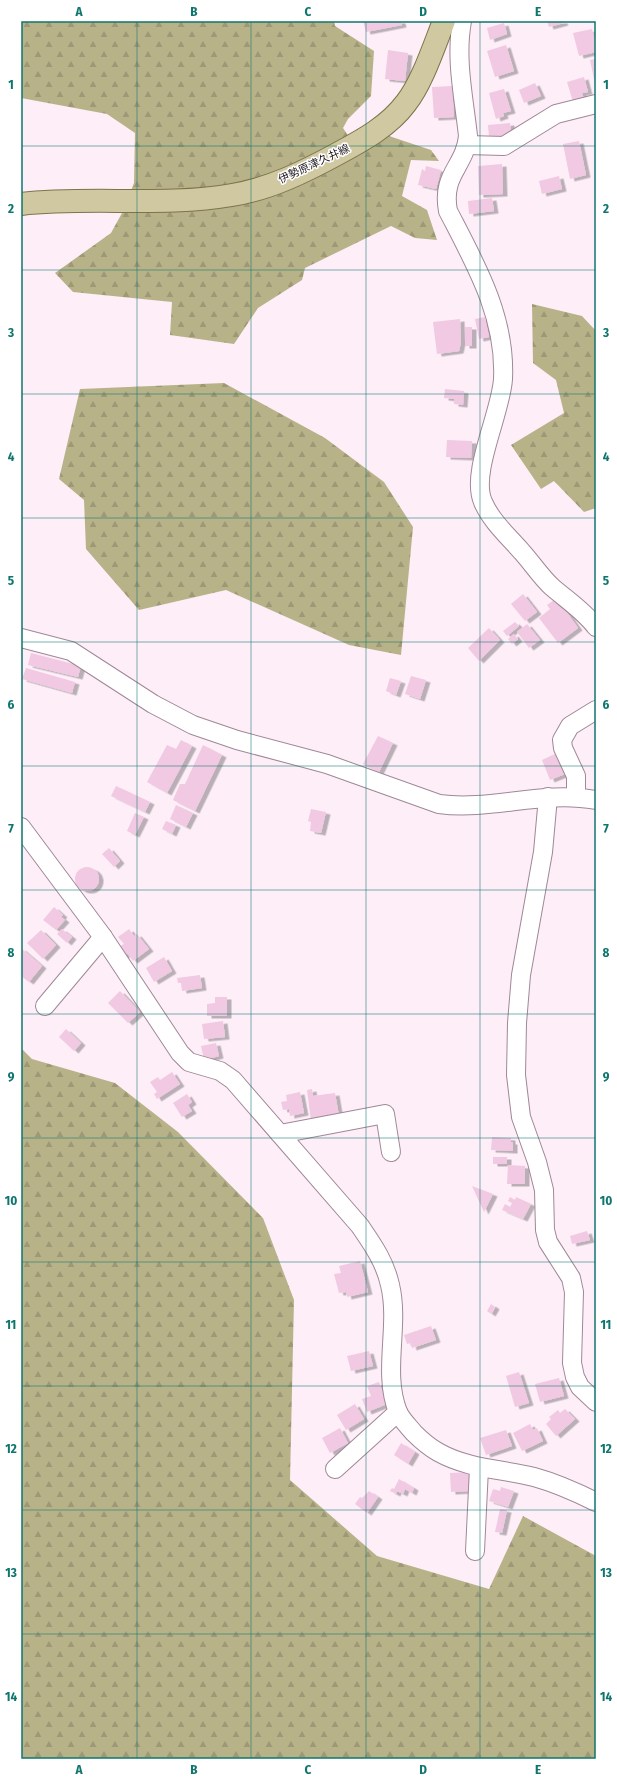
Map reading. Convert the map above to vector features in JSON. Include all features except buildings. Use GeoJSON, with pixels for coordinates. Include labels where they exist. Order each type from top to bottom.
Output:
{"type":"FeatureCollection","features":[{"type":"Feature","properties":{"kind":"main road","name":"伊勢原津久井線"},"geometry":{"type":"LineString","coordinates":[[21,204],[50,201],[193,200],[233,195],[290,178],[356,144],[395,117],[407,102],[418,82],[444,21]]}},
{"type":"Feature","properties":{"kind":"street"},"geometry":{"type":"LineString","coordinates":[[462,21],[459,41],[459,60],[468,136],[467,145],[451,176],[446,199],[448,211],[484,280],[503,353],[503,380],[496,416],[481,469],[480,493],[490,514],[550,585],[590,619],[596,627]]}},
{"type":"Feature","properties":{"kind":"street"},"geometry":{"type":"LineString","coordinates":[[467,145],[504,146],[556,114],[596,104]]}},
{"type":"Feature","properties":{"kind":"street"},"geometry":{"type":"LineString","coordinates":[[21,638],[71,651],[153,704],[193,725],[237,740],[327,764],[440,804],[459,807],[548,797],[576,797],[596,800]]}},
{"type":"Feature","properties":{"kind":"street"},"geometry":{"type":"LineString","coordinates":[[576,797],[576,776],[563,748],[562,740],[570,726],[596,710]]}},
{"type":"Feature","properties":{"kind":"street"},"geometry":{"type":"LineString","coordinates":[[548,797],[543,852],[521,975],[517,1023],[516,1075],[521,1117],[537,1162],[544,1190],[545,1230],[548,1242],[571,1278],[574,1292],[572,1363],[575,1377],[580,1387],[596,1402]]}},
{"type":"Feature","properties":{"kind":"street"},"geometry":{"type":"LineString","coordinates":[[23,834],[103,937],[180,1053],[189,1062],[220,1071],[230,1077],[360,1226],[376,1249],[385,1267],[391,1286],[393,1310],[392,1387],[398,1412],[423,1442],[438,1452],[479,1468],[534,1477],[565,1487],[596,1502]]}},
{"type":"Feature","properties":{"kind":"street"},"geometry":{"type":"LineString","coordinates":[[45,1006],[103,937]]}},
{"type":"Feature","properties":{"kind":"street"},"geometry":{"type":"LineString","coordinates":[[280,1134],[385,1114],[391,1152]]}},
{"type":"Feature","properties":{"kind":"street"},"geometry":{"type":"LineString","coordinates":[[335,1469],[398,1412]]}},
{"type":"Feature","properties":{"kind":"street"},"geometry":{"type":"LineString","coordinates":[[475,1551],[479,1468]]}},
{"type":"Feature","properties":{"kind":"green space"},"geometry":{"type":"Polygon","coordinates":[[[21,21],[334,21],[335,26],[374,51],[371,96],[348,119],[343,128],[359,152],[389,136],[431,150],[439,161],[411,160],[402,196],[427,210],[437,240],[415,238],[391,226],[305,268],[302,280],[258,308],[234,344],[170,335],[172,302],[73,292],[55,273],[111,233],[122,213],[134,183],[135,133],[107,114],[21,98],[21,21]]]}},
{"type":"Feature","properties":{"kind":"green space"},"geometry":{"type":"Polygon","coordinates":[[[532,304],[582,316],[596,331],[596,508],[584,512],[554,481],[541,489],[511,445],[564,413],[556,380],[533,363],[532,304]]]}},
{"type":"Feature","properties":{"kind":"green space"},"geometry":{"type":"Polygon","coordinates":[[[224,383],[325,438],[384,482],[413,527],[401,655],[349,645],[226,590],[139,610],[86,549],[84,500],[59,479],[80,389],[224,383]]]}},
{"type":"Feature","properties":{"kind":"green space"},"geometry":{"type":"Polygon","coordinates":[[[21,1048],[32,1059],[115,1083],[178,1132],[263,1218],[294,1300],[290,1480],[377,1556],[489,1589],[523,1516],[596,1556],[596,1759],[21,1759],[21,1048]]]}}]}
